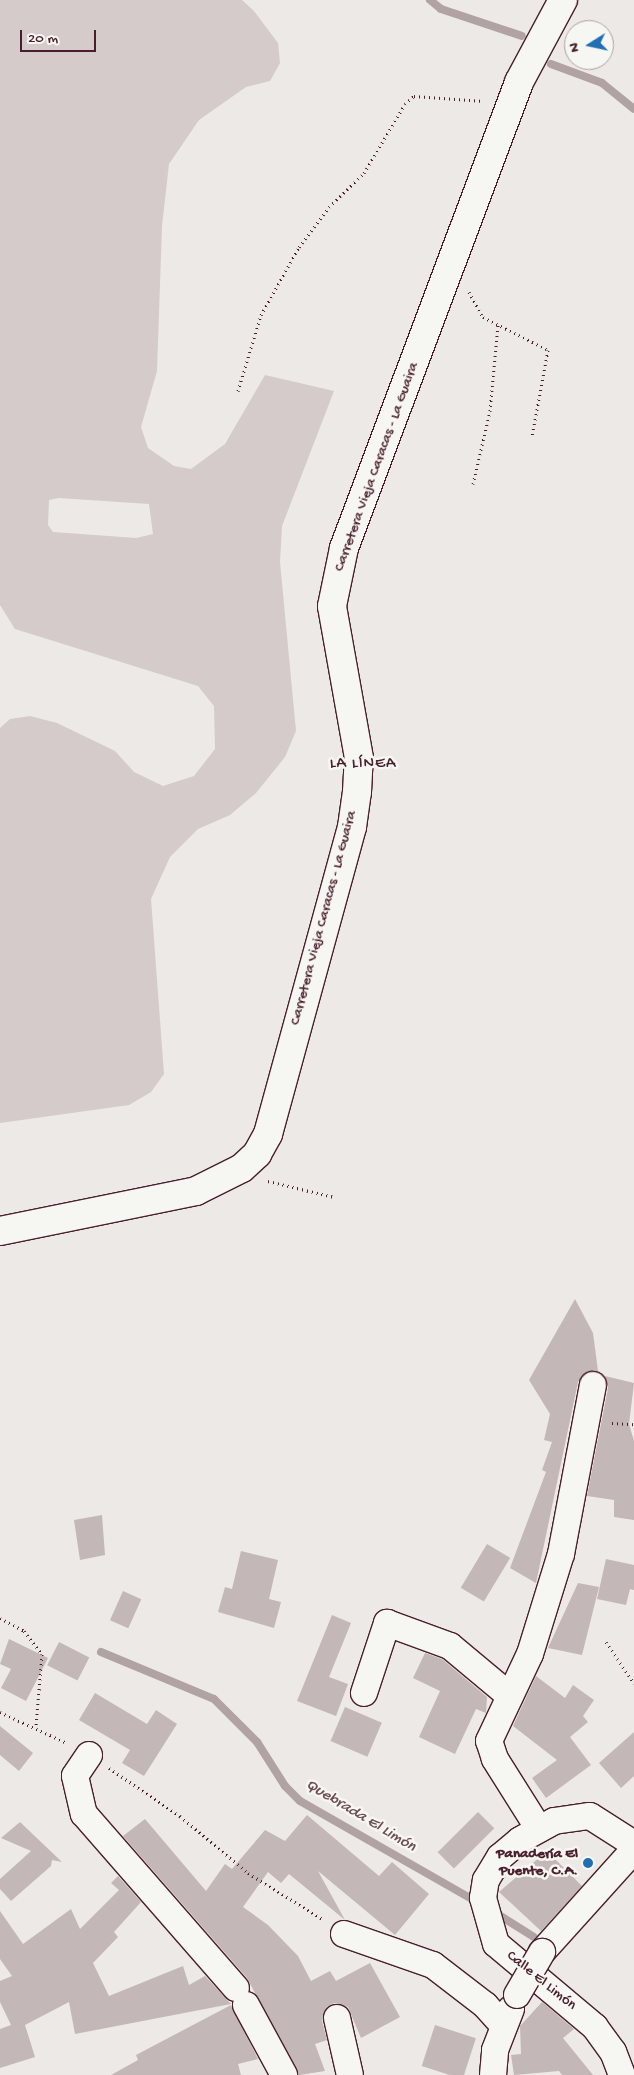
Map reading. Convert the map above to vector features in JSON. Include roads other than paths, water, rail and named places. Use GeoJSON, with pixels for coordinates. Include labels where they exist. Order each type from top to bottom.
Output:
{"type":"FeatureCollection","features":[{"type":"Feature","properties":{"kind":"main road","name":"Carretera Vieja Caracas - La Guaira"},"geometry":{"type":"LineString","coordinates":[[0,1230],[157,1202],[196,1191],[242,1168],[257,1154],[268,1134],[353,818],[359,758],[332,606],[344,548],[512,102],[563,0]]}},
{"type":"Feature","properties":{"kind":"street"},"geometry":{"type":"LineString","coordinates":[[539,1829],[491,1750],[490,1734],[530,1654],[561,1554],[594,1385]]}},
{"type":"Feature","properties":{"kind":"street"},"geometry":{"type":"LineString","coordinates":[[364,1693],[387,1623],[450,1646],[510,1696]]}},
{"type":"Feature","properties":{"kind":"street"},"geometry":{"type":"LineString","coordinates":[[89,1755],[76,1776],[84,1814],[241,1996],[276,2069]]}},
{"type":"Feature","properties":{"kind":"street","name":"Calle El Limón"},"geometry":{"type":"LineString","coordinates":[[622,2075],[613,2052],[595,2026],[496,1944],[484,1916],[486,1880],[495,1865],[520,1840],[554,1821],[590,1816],[634,1844]]}},
{"type":"Feature","properties":{"kind":"street"},"geometry":{"type":"LineString","coordinates":[[493,2075],[504,2026],[517,1995],[542,1952],[634,1850]]}},
{"type":"Feature","properties":{"kind":"street"},"geometry":{"type":"LineString","coordinates":[[344,1934],[433,1965],[485,2005],[504,2026]]}},
{"type":"Feature","properties":{"kind":"street"},"geometry":{"type":"LineString","coordinates":[[337,2018],[350,2075]]}},
{"type":"Feature","properties":{"kind":"waterway"},"geometry":{"type":"LineString","coordinates":[[430,0],[441,9],[522,36]]}},
{"type":"Feature","properties":{"kind":"waterway"},"geometry":{"type":"LineString","coordinates":[[551,64],[602,83],[634,109]]}},
{"type":"Feature","properties":{"kind":"waterway","name":"Quebrada El Limón"},"geometry":{"type":"LineString","coordinates":[[101,1652],[214,1699],[257,1742],[285,1786],[300,1801],[470,1898]]}},
{"type":"Feature","properties":{"kind":"waterway","name":"Quebrada El Limón"},"geometry":{"type":"LineString","coordinates":[[499,1915],[534,1937]]}},
{"type":"Feature","properties":{"kind":"place","name":"Panadería El Puente, C.A."},"geometry":{"type":"Point","coordinates":[588,1863]}},
{"type":"Feature","properties":{"kind":"district","name":"LA LÍNEA"},"geometry":{"type":"Point","coordinates":[363,765]}}]}
